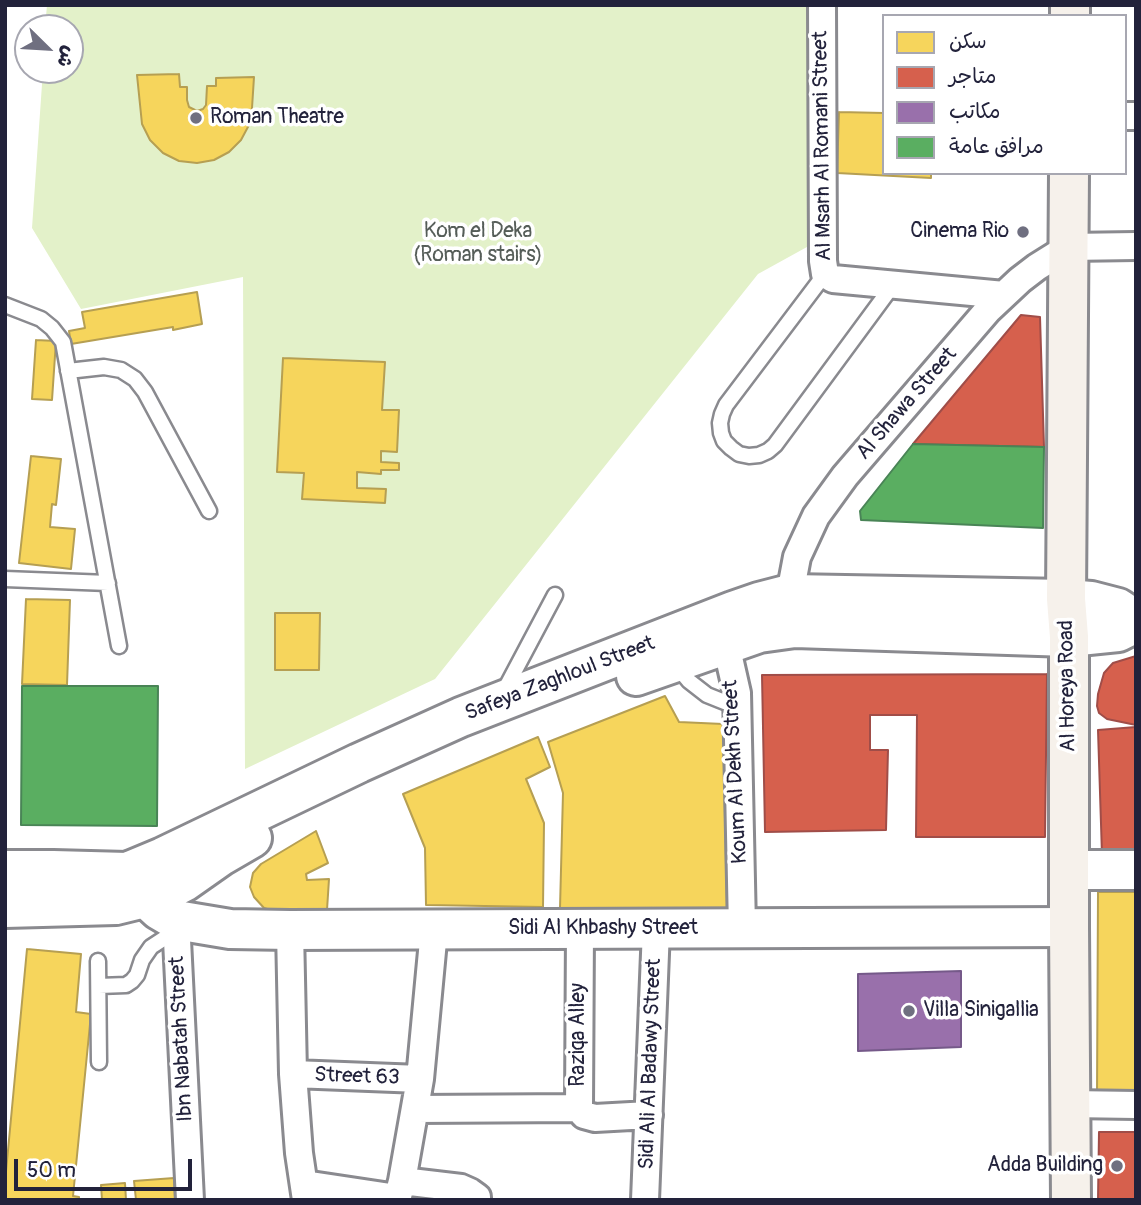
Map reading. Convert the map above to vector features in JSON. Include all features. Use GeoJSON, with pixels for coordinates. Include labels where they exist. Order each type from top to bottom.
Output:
{"type":"FeatureCollection","features":[{"type":"Feature","properties":{"kind":"main road","name":"Al Horeya Road"},"geometry":{"type":"LineString","coordinates":[[1069,175],[1066,599],[1069,637],[1071,1200]]}},
{"type":"Feature","properties":{"kind":"main road","name":"Safeya Zaghloul Street"},"geometry":{"type":"LineString","coordinates":[[793,611],[1066,599],[1091,601],[1118,608],[1136,622]]}},
{"type":"Feature","properties":{"kind":"main road","name":"Safeya Zaghloul Street"},"geometry":{"type":"LineString","coordinates":[[506,711],[674,663],[759,602],[793,611],[1069,637],[1118,632],[1136,622]]}},
{"type":"Feature","properties":{"kind":"main road","name":"Safeya Zaghloul Street"},"geometry":{"type":"LineString","coordinates":[[5,870],[53,870],[137,885],[161,894],[278,824],[480,732],[506,711],[712,636]]}},
{"type":"Feature","properties":{"kind":"main road"},"geometry":{"type":"LineString","coordinates":[[1069,870],[1136,870]]}},
{"type":"Feature","properties":{"kind":"main road","name":"Safeya Zaghloul Street"},"geometry":{"type":"LineString","coordinates":[[5,908],[116,905],[137,885]]}},
{"type":"Feature","properties":{"kind":"main road","name":"Sidi Al Khbashy Street"},"geometry":{"type":"LineString","coordinates":[[137,885],[159,910],[177,925],[230,929],[1069,927]]}},
{"type":"Feature","properties":{"kind":"street","name":"Al Msarh Al Romani Street"},"geometry":{"type":"LineString","coordinates":[[822,5],[825,274],[833,279],[1004,295]]}},
{"type":"Feature","properties":{"kind":"street"},"geometry":{"type":"LineString","coordinates":[[1069,247],[1136,246]]}},
{"type":"Feature","properties":{"kind":"street","name":"Al Shawa Street"},"geometry":{"type":"LineString","coordinates":[[793,611],[797,557],[816,516],[845,476],[988,310],[1037,267],[1069,247]]}},
{"type":"Feature","properties":{"kind":"street","name":"Koum Al Dekh Street"},"geometry":{"type":"LineString","coordinates":[[712,636],[730,662],[737,694],[742,928]]}},
{"type":"Feature","properties":{"kind":"street","name":"Ibn Nabatah Street"},"geometry":{"type":"LineString","coordinates":[[177,925],[190,1200]]}},
{"type":"Feature","properties":{"kind":"street","name":"Raziqa Alley"},"geometry":{"type":"LineString","coordinates":[[580,929],[579,1108],[584,1115],[596,1118],[649,1115]]}},
{"type":"Feature","properties":{"kind":"street","name":"Sidi Ali Al Badawy Street"},"geometry":{"type":"LineString","coordinates":[[645,1200],[656,929]]}},
{"type":"Feature","properties":{"kind":"street"},"geometry":{"type":"LineString","coordinates":[[290,930],[293,1074],[305,1192],[399,1193],[461,1188],[477,1197],[477,1200]]}},
{"type":"Feature","properties":{"kind":"street"},"geometry":{"type":"LineString","coordinates":[[399,1193],[420,1079],[434,930]]}},
{"type":"Feature","properties":{"kind":"street","name":"Street 63"},"geometry":{"type":"LineString","coordinates":[[293,1074],[420,1079]]}},
{"type":"Feature","properties":{"kind":"street"},"geometry":{"type":"LineString","coordinates":[[1070,1104],[1136,1105]]}},
{"type":"Feature","properties":{"kind":"street"},"geometry":{"type":"LineString","coordinates":[[415,1109],[579,1108]]}},
{"type":"Feature","properties":{"kind":"lane"},"geometry":{"type":"LineString","coordinates":[[825,274],[726,405],[720,423],[721,433],[724,441],[739,454],[759,455],[775,445],[892,285]]}},
{"type":"Feature","properties":{"kind":"lane"},"geometry":{"type":"LineString","coordinates":[[5,305],[41,319],[63,342],[119,646]]}},
{"type":"Feature","properties":{"kind":"lane"},"geometry":{"type":"LineString","coordinates":[[68,371],[104,367],[121,370],[135,379],[145,392],[209,512]]}},
{"type":"Feature","properties":{"kind":"lane"},"geometry":{"type":"LineString","coordinates":[[5,579],[108,583]]}},
{"type":"Feature","properties":{"kind":"lane"},"geometry":{"type":"LineString","coordinates":[[506,711],[555,595]]}},
{"type":"Feature","properties":{"kind":"lane"},"geometry":{"type":"LineString","coordinates":[[674,663],[689,681],[707,695],[737,707]]}},
{"type":"Feature","properties":{"kind":"lane"},"geometry":{"type":"LineString","coordinates":[[99,986],[126,985],[132,981],[151,947],[177,925]]}},
{"type":"Feature","properties":{"kind":"lane"},"geometry":{"type":"LineString","coordinates":[[98,961],[99,1062]]}},
{"type":"Feature","properties":{"kind":"green space","name":"Kom el Deka (Roman stairs)"},"geometry":{"type":"Polygon","coordinates":[[[47,5],[812,5],[816,242],[758,274],[435,679],[245,769],[243,277],[81,309],[32,228],[42,84],[84,84],[84,14],[46,14],[47,5]]]}},
{"type":"Feature","properties":{"kind":"building: سكن","name":"Roman Theatre"},"geometry":{"type":"Polygon","coordinates":[[[179,74],[180,87],[187,87],[189,107],[197,111],[206,105],[207,86],[216,86],[216,78],[254,77],[249,125],[241,140],[229,152],[214,160],[197,163],[179,161],[163,153],[150,140],[142,124],[137,75],[179,74]]]}},
{"type":"Feature","properties":{"kind":"building: سكن"},"geometry":{"type":"Polygon","coordinates":[[[839,112],[882,113],[882,175],[931,175],[931,178],[837,173],[839,112]]]}},
{"type":"Feature","properties":{"kind":"building: سكن"},"geometry":{"type":"Polygon","coordinates":[[[197,292],[202,324],[71,344],[69,331],[85,328],[82,312],[197,292]]]}},
{"type":"Feature","properties":{"kind":"building: سكن"},"geometry":{"type":"Polygon","coordinates":[[[36,340],[56,341],[52,400],[32,399],[36,340]]]}},
{"type":"Feature","properties":{"kind":"building: سكن"},"geometry":{"type":"Polygon","coordinates":[[[283,358],[385,362],[382,410],[399,410],[397,452],[381,451],[381,462],[399,463],[399,470],[381,470],[381,474],[357,472],[357,488],[386,489],[385,503],[302,499],[304,473],[277,472],[283,358]]]}},
{"type":"Feature","properties":{"kind":"building: سكن"},"geometry":{"type":"Polygon","coordinates":[[[31,456],[61,459],[56,505],[52,504],[50,527],[75,529],[71,569],[19,563],[31,456]]]}},
{"type":"Feature","properties":{"kind":"building: سكن"},"geometry":{"type":"Polygon","coordinates":[[[26,599],[70,600],[67,685],[22,684],[26,599]]]}},
{"type":"Feature","properties":{"kind":"building: سكن"},"geometry":{"type":"Polygon","coordinates":[[[275,613],[320,613],[319,670],[275,670],[275,613]]]}},
{"type":"Feature","properties":{"kind":"building: سكن"},"geometry":{"type":"Polygon","coordinates":[[[665,696],[679,722],[723,724],[727,913],[560,908],[563,793],[548,742],[665,696]]]}},
{"type":"Feature","properties":{"kind":"building: سكن"},"geometry":{"type":"Polygon","coordinates":[[[538,737],[550,767],[526,779],[544,823],[543,907],[426,905],[425,848],[403,794],[538,737]]]}},
{"type":"Feature","properties":{"kind":"building: سكن"},"geometry":{"type":"Polygon","coordinates":[[[316,831],[328,863],[306,874],[307,880],[329,879],[327,910],[277,912],[264,908],[254,897],[250,887],[253,873],[261,864],[316,831]]]}},
{"type":"Feature","properties":{"kind":"building: سكن"},"geometry":{"type":"Polygon","coordinates":[[[1098,892],[1136,892],[1136,1095],[1097,1095],[1098,892]]]}},
{"type":"Feature","properties":{"kind":"building: سكن"},"geometry":{"type":"Polygon","coordinates":[[[27,949],[81,954],[76,1012],[91,1014],[73,1196],[79,1197],[79,1200],[5,1200],[27,949]]]}},
{"type":"Feature","properties":{"kind":"building: سكن"},"geometry":{"type":"Polygon","coordinates":[[[174,1178],[175,1200],[136,1200],[134,1181],[174,1178]]]}},
{"type":"Feature","properties":{"kind":"building: سكن"},"geometry":{"type":"Polygon","coordinates":[[[125,1183],[126,1200],[102,1200],[101,1185],[125,1183]]]}},
{"type":"Feature","properties":{"kind":"building: متاجر"},"geometry":{"type":"Polygon","coordinates":[[[1021,315],[1040,317],[1044,447],[913,444],[1021,315]]]}},
{"type":"Feature","properties":{"kind":"building: متاجر"},"geometry":{"type":"Polygon","coordinates":[[[1136,656],[1136,725],[1107,719],[1099,713],[1097,706],[1104,673],[1113,663],[1136,656]]]}},
{"type":"Feature","properties":{"kind":"building: متاجر"},"geometry":{"type":"Polygon","coordinates":[[[1047,674],[1045,837],[916,837],[917,715],[870,715],[870,750],[888,750],[886,830],[765,832],[762,675],[1047,674]]]}},
{"type":"Feature","properties":{"kind":"building: متاجر"},"geometry":{"type":"Polygon","coordinates":[[[1136,727],[1136,854],[1102,855],[1098,730],[1136,727]]]}},
{"type":"Feature","properties":{"kind":"building: متاجر","name":"Adda Building"},"geometry":{"type":"Polygon","coordinates":[[[1099,1132],[1136,1132],[1136,1200],[1098,1200],[1099,1132]]]}},
{"type":"Feature","properties":{"kind":"building: مكاتب","name":"Villa Sinigallia"},"geometry":{"type":"Polygon","coordinates":[[[961,971],[961,1047],[858,1051],[858,974],[961,971]]]}},
{"type":"Feature","properties":{"kind":"building: مرافق عامة"},"geometry":{"type":"Polygon","coordinates":[[[913,444],[1044,447],[1043,528],[861,520],[860,511],[913,444]]]}},
{"type":"Feature","properties":{"kind":"building: مرافق عامة"},"geometry":{"type":"Polygon","coordinates":[[[22,686],[158,686],[157,826],[21,825],[22,686]]]}},
{"type":"Feature","properties":{"kind":"place","name":"Roman Theatre"},"geometry":{"type":"Point","coordinates":[196,118]}},
{"type":"Feature","properties":{"kind":"place","name":"Cinema Rio"},"geometry":{"type":"Point","coordinates":[1023,232]}},
{"type":"Feature","properties":{"kind":"place","name":"Villa Sinigallia"},"geometry":{"type":"Point","coordinates":[909,1011]}},
{"type":"Feature","properties":{"kind":"place","name":"Adda Building"},"geometry":{"type":"Point","coordinates":[1117,1166]}}]}
